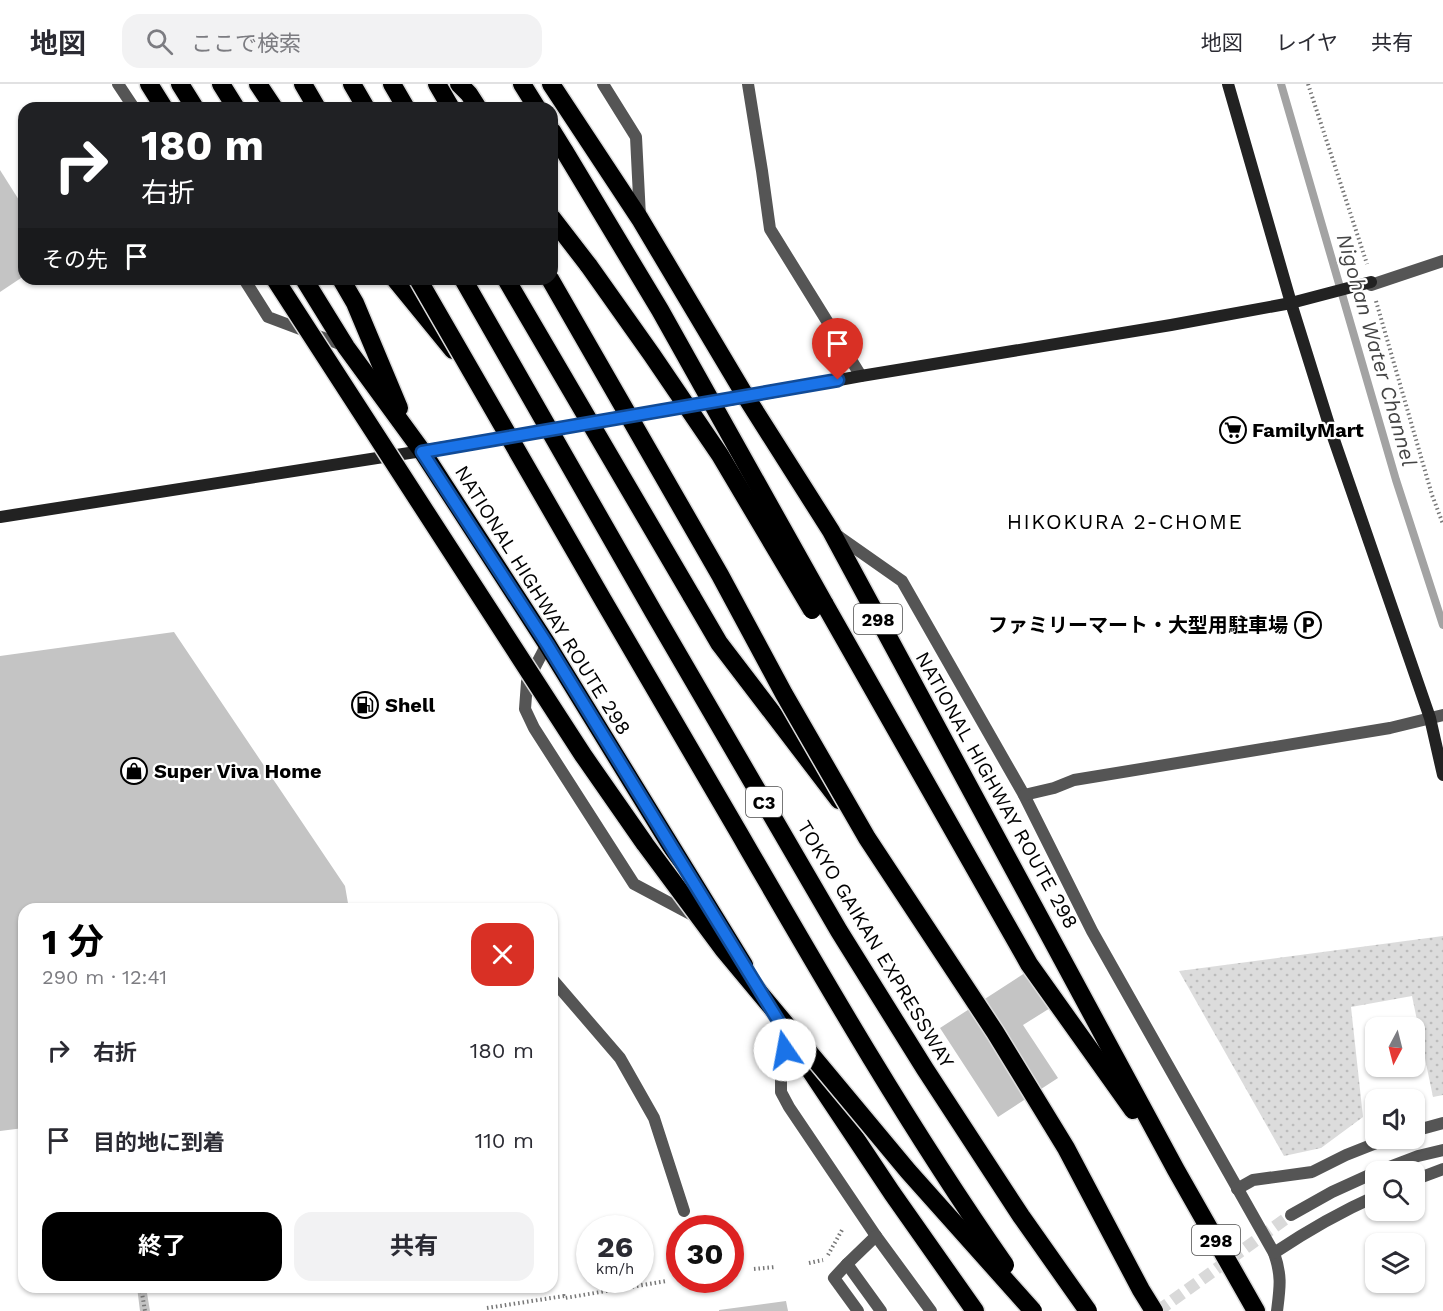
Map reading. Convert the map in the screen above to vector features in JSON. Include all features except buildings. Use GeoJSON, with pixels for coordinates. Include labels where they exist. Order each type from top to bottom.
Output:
{"type":"FeatureCollection","features":[{"type":"Feature","properties":{"kind":"highway"},"geometry":{"type":"LineString","coordinates":[[149,84],[160,102]]}},
{"type":"Feature","properties":{"kind":"highway"},"geometry":{"type":"LineString","coordinates":[[180,84],[191,102]]}},
{"type":"Feature","properties":{"kind":"highway"},"geometry":{"type":"LineString","coordinates":[[221,84],[232,102]]}},
{"type":"Feature","properties":{"kind":"highway"},"geometry":{"type":"LineString","coordinates":[[258,84],[270,102]]}},
{"type":"Feature","properties":{"kind":"highway"},"geometry":{"type":"LineString","coordinates":[[303,84],[314,102]]}},
{"type":"Feature","properties":{"kind":"highway"},"geometry":{"type":"LineString","coordinates":[[352,84],[362,102]]}},
{"type":"Feature","properties":{"kind":"highway"},"geometry":{"type":"LineString","coordinates":[[392,84],[402,102]]}},
{"type":"Feature","properties":{"kind":"highway"},"geometry":{"type":"LineString","coordinates":[[437,84],[448,102]]}},
{"type":"Feature","properties":{"kind":"highway"},"geometry":{"type":"LineString","coordinates":[[459,84],[474,102]]}},
{"type":"Feature","properties":{"kind":"highway"},"geometry":{"type":"LineString","coordinates":[[522,84],[533,102]]}},
{"type":"Feature","properties":{"kind":"highway","name":"NATIONAL HIGHWAY ROUTE 298"},"geometry":{"type":"LineString","coordinates":[[551,84],[640,219],[746,397],[831,531],[1176,1170],[1256,1311]]}},
{"type":"Feature","properties":{"kind":"highway"},"geometry":{"type":"LineString","coordinates":[[558,141],[660,310],[818,606]]}},
{"type":"Feature","properties":{"kind":"highway"},"geometry":{"type":"LineString","coordinates":[[558,226],[645,346],[720,455],[818,606],[850,648],[1029,964],[1176,1170]]}},
{"type":"Feature","properties":{"kind":"highway"},"geometry":{"type":"LineString","coordinates":[[279,285],[583,755],[645,844],[723,949],[908,1172],[1035,1311]]}},
{"type":"Feature","properties":{"kind":"highway"},"geometry":{"type":"LineString","coordinates":[[307,285],[346,347],[411,436]]}},
{"type":"Feature","properties":{"kind":"highway"},"geometry":{"type":"LineString","coordinates":[[344,285],[355,303],[411,436]]}},
{"type":"Feature","properties":{"kind":"highway"},"geometry":{"type":"LineString","coordinates":[[400,285],[475,378]]}},
{"type":"Feature","properties":{"kind":"highway","name":"C3"},"geometry":{"type":"LineString","coordinates":[[421,285],[828,987],[904,1114],[1035,1311]]}},
{"type":"Feature","properties":{"kind":"highway","name":"TOKYO GAIKAN EXPRESSWAY"},"geometry":{"type":"LineString","coordinates":[[467,285],[654,613],[839,931],[1021,1216],[1088,1311]]}},
{"type":"Feature","properties":{"kind":"highway"},"geometry":{"type":"LineString","coordinates":[[510,285],[719,643],[867,838]]}},
{"type":"Feature","properties":{"kind":"highway"},"geometry":{"type":"LineString","coordinates":[[553,285],[720,575],[784,694],[867,838],[994,1032],[1066,1148],[1154,1311]]}},
{"type":"Feature","properties":{"kind":"highway","name":"NATIONAL HIGHWAY ROUTE 298"},"geometry":{"type":"LineString","coordinates":[[411,436],[547,644],[789,1038],[892,1193],[975,1311]]}},
{"type":"Feature","properties":{"kind":"street"},"geometry":{"type":"LineString","coordinates":[[118,84],[130,102]]}},
{"type":"Feature","properties":{"kind":"street"},"geometry":{"type":"LineString","coordinates":[[603,84],[636,137],[640,219]]}},
{"type":"Feature","properties":{"kind":"street"},"geometry":{"type":"LineString","coordinates":[[748,84],[770,229],[861,376]]}},
{"type":"Feature","properties":{"kind":"street"},"geometry":{"type":"LineString","coordinates":[[1228,84],[1291,303],[1331,431],[1430,718],[1443,775]]}},
{"type":"Feature","properties":{"kind":"street"},"geometry":{"type":"LineString","coordinates":[[0,517],[422,452],[1160,327],[1291,303],[1371,284],[1443,261]]}},
{"type":"Feature","properties":{"kind":"street"},"geometry":{"type":"LineString","coordinates":[[248,285],[268,317],[346,347]]}},
{"type":"Feature","properties":{"kind":"street"},"geometry":{"type":"LineString","coordinates":[[831,531],[902,581],[1024,795],[1092,930],[1274,1253],[1280,1269],[1277,1311]]}},
{"type":"Feature","properties":{"kind":"street"},"geometry":{"type":"LineString","coordinates":[[547,644],[527,682],[525,709],[534,728],[634,884],[723,932]]}},
{"type":"Feature","properties":{"kind":"street"},"geometry":{"type":"LineString","coordinates":[[1024,795],[1054,788],[1074,780],[1390,729],[1443,715]]}},
{"type":"Feature","properties":{"kind":"street"},"geometry":{"type":"LineString","coordinates":[[558,986],[621,1058],[654,1118],[684,1210]]}},
{"type":"Feature","properties":{"kind":"street"},"geometry":{"type":"LineString","coordinates":[[789,1038],[781,1061],[781,1092],[876,1236],[931,1311]]}},
{"type":"Feature","properties":{"kind":"street"},"geometry":{"type":"LineString","coordinates":[[1425,1128],[1443,1124]]}},
{"type":"Feature","properties":{"kind":"street"},"geometry":{"type":"LineString","coordinates":[[1237,1189],[1253,1180],[1312,1172],[1365,1147]]}},
{"type":"Feature","properties":{"kind":"street"},"geometry":{"type":"LineString","coordinates":[[1405,1161],[1443,1150]]}},
{"type":"Feature","properties":{"kind":"street"},"geometry":{"type":"LineString","coordinates":[[1425,1176],[1443,1169]]}},
{"type":"Feature","properties":{"kind":"street"},"geometry":{"type":"LineString","coordinates":[[1291,1215],[1365,1177]]}},
{"type":"Feature","properties":{"kind":"street"},"geometry":{"type":"LineString","coordinates":[[1274,1253],[1328,1220],[1365,1202]]}},
{"type":"Feature","properties":{"kind":"street"},"geometry":{"type":"LineString","coordinates":[[858,1311],[834,1278],[876,1236]]}},
{"type":"Feature","properties":{"kind":"street"},"geometry":{"type":"LineString","coordinates":[[847,1264],[881,1311]]}},
{"type":"Feature","properties":{"kind":"path"},"geometry":{"type":"LineString","coordinates":[[809,1263],[825,1260],[842,1230]]}},
{"type":"Feature","properties":{"kind":"path"},"geometry":{"type":"LineString","coordinates":[[754,1269],[775,1267]]}},
{"type":"Feature","properties":{"kind":"path"},"geometry":{"type":"LineString","coordinates":[[487,1308],[666,1281]]}},
{"type":"Feature","properties":{"kind":"path"},"geometry":{"type":"LineString","coordinates":[[142,1293],[145,1311]]}},
{"type":"Feature","properties":{"kind":"shaded area"},"geometry":{"type":"Polygon","coordinates":[[[1443,936],[1443,1095],[1433,1097],[1425,1059],[1425,1017],[1416,1017],[1412,996],[1351,1007],[1363,1117],[1321,1148],[1284,1156],[1179,971],[1443,936]]]}},
{"type":"Feature","properties":{"kind":"waterway","name":"Nigohan Water Channel"},"geometry":{"type":"LineString","coordinates":[[1281,84],[1396,480],[1443,625]]}},
{"type":"Feature","properties":{"kind":"tunnel"},"geometry":{"type":"LineString","coordinates":[[1158,1311],[1291,1215]]}},
{"type":"Feature","properties":{"kind":"place","name":"FamilyMart"},"geometry":{"type":"Point","coordinates":[1233,430]}},
{"type":"Feature","properties":{"kind":"place","name":"ファミリーマート・大型用駐車場"},"geometry":{"type":"Point","coordinates":[1308,625]}},
{"type":"Feature","properties":{"kind":"place","name":"Shell"},"geometry":{"type":"Point","coordinates":[365,705]}},
{"type":"Feature","properties":{"kind":"place","name":"Super Viva Home"},"geometry":{"type":"Point","coordinates":[134,771]}},
{"type":"Feature","properties":{"kind":"district","name":"HIKOKURA 2-CHOME"},"geometry":{"type":"Point","coordinates":[1125,521]}},
{"type":"Feature","properties":{"kind":"route"},"geometry":{"type":"LineString","coordinates":[[785,1050],[789,1038],[547,644],[422,452],[838,380]]}}]}
